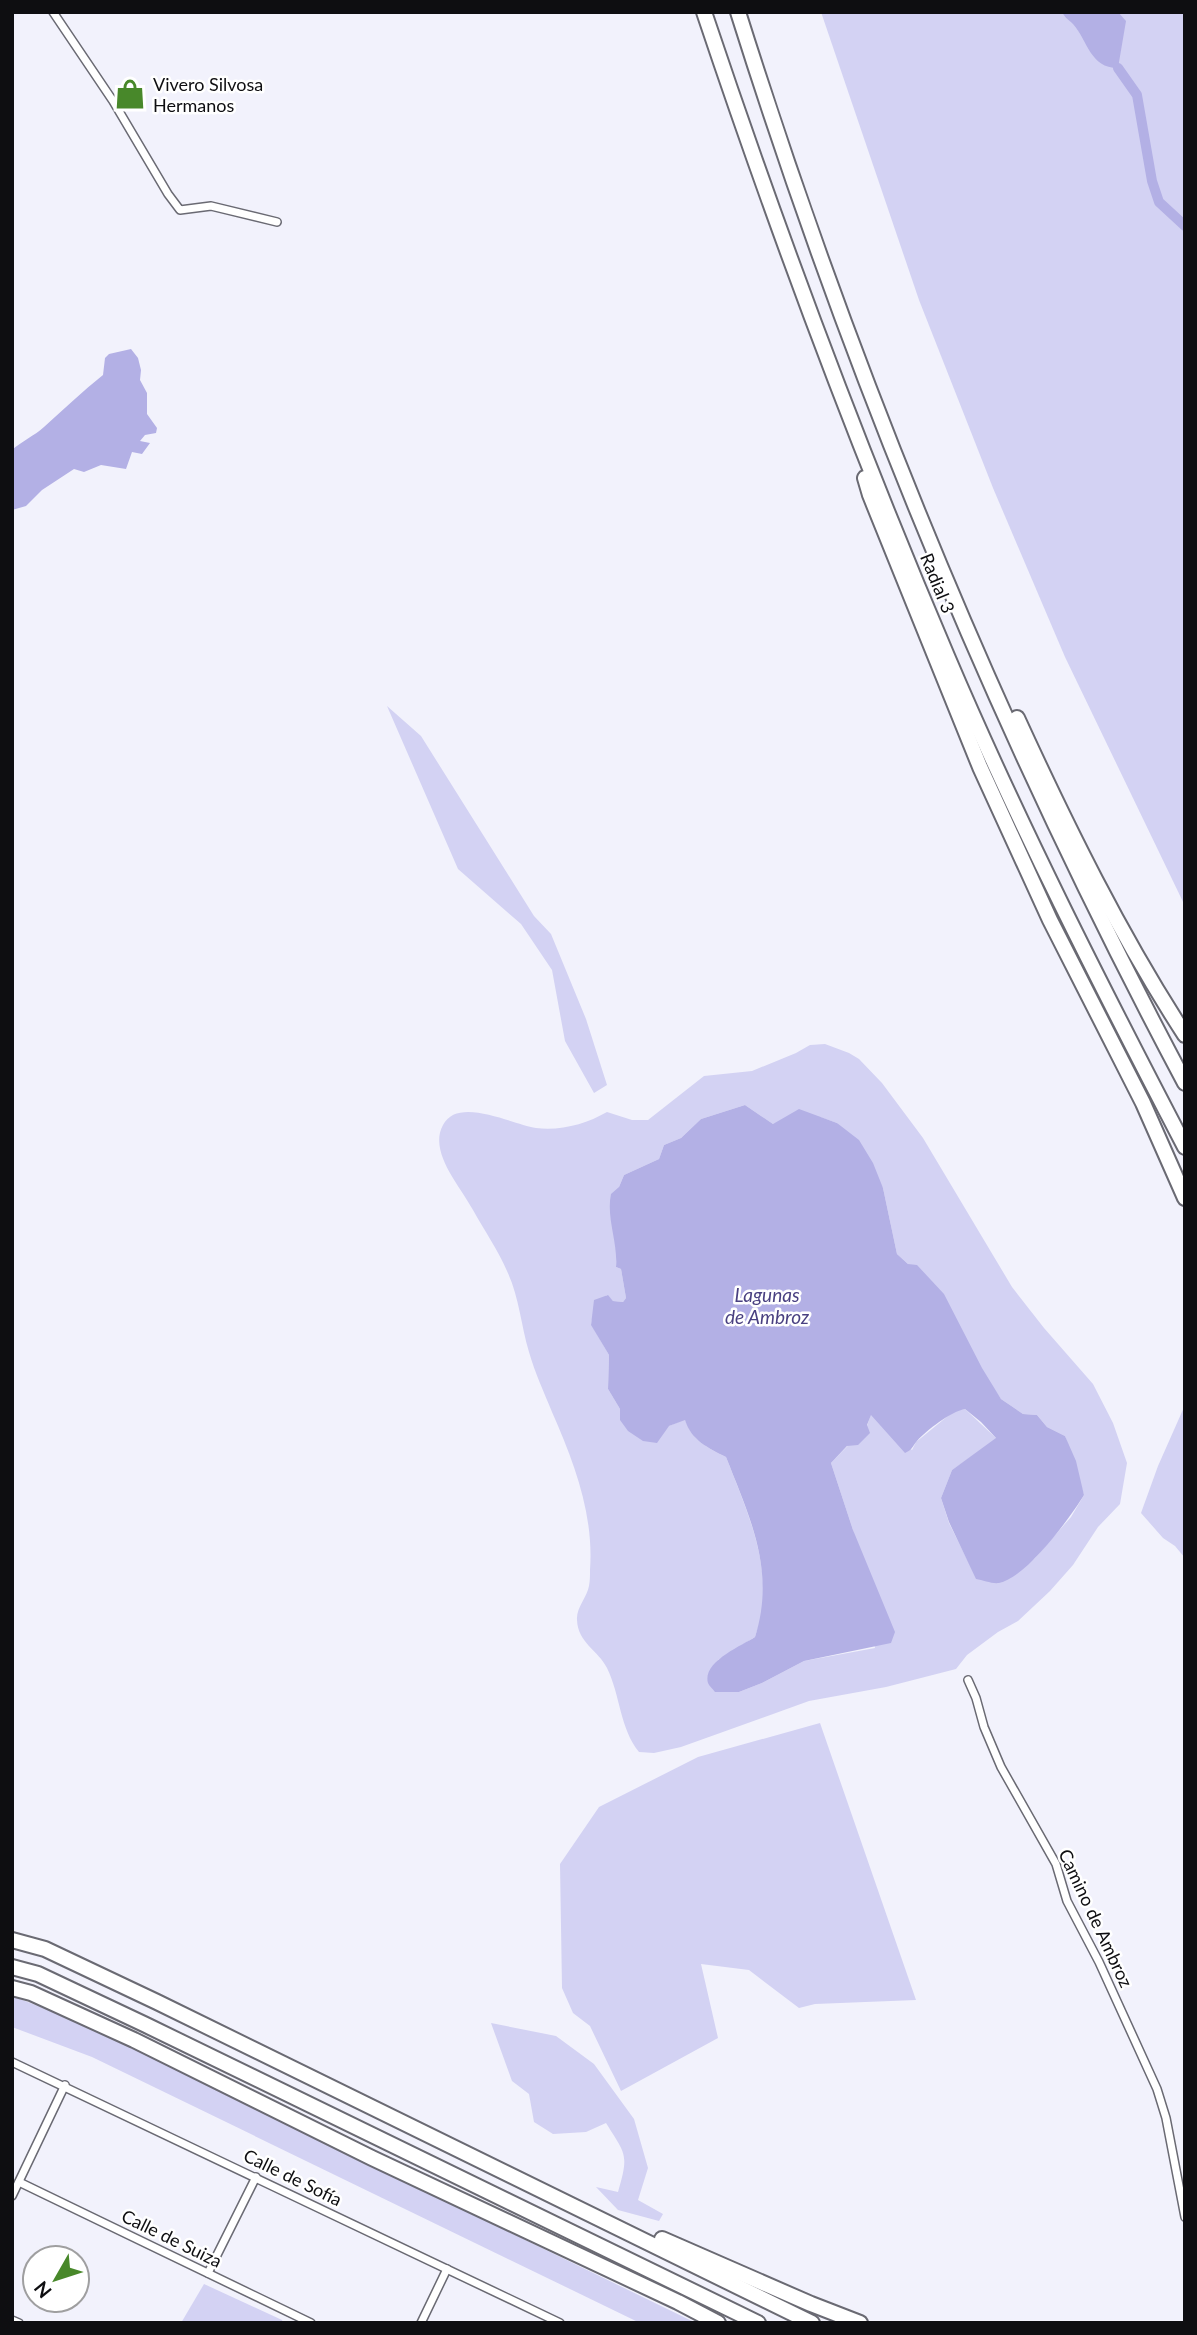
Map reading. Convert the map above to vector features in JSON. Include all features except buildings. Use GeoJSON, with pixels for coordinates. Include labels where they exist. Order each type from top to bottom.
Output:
{"type":"FeatureCollection","features":[{"type":"Feature","properties":{"kind":"highway","name":"Radial 3"},"geometry":{"type":"LineString","coordinates":[[704,12],[844,406],[947,657],[1066,913],[1185,1147]]}},
{"type":"Feature","properties":{"kind":"highway","name":"Radial 3"},"geometry":{"type":"LineString","coordinates":[[738,12],[818,251],[881,420],[932,543],[1027,763],[1097,913],[1185,1083]]}},
{"type":"Feature","properties":{"kind":"highway"},"geometry":{"type":"LineString","coordinates":[[844,406],[870,495],[980,767],[1056,932],[1143,1103],[1185,1199]]}},
{"type":"Feature","properties":{"kind":"highway"},"geometry":{"type":"LineString","coordinates":[[932,543],[983,643],[1102,895],[1152,985],[1185,1035]]}},
{"type":"Feature","properties":{"kind":"highway"},"geometry":{"type":"LineString","coordinates":[[12,1940],[45,1949],[120,1984],[812,2323]]}},
{"type":"Feature","properties":{"kind":"highway"},"geometry":{"type":"LineString","coordinates":[[12,1968],[38,1974],[758,2323]]}},
{"type":"Feature","properties":{"kind":"highway"},"geometry":{"type":"LineString","coordinates":[[12,1988],[31,1993],[134,2040],[718,2323]]}},
{"type":"Feature","properties":{"kind":"highway"},"geometry":{"type":"LineString","coordinates":[[323,2133],[487,2191]]}},
{"type":"Feature","properties":{"kind":"highway"},"geometry":{"type":"LineString","coordinates":[[561,2198],[701,2254],[860,2323]]}},
{"type":"Feature","properties":{"kind":"street"},"geometry":{"type":"LineString","coordinates":[[53,12],[113,101],[180,210],[211,206],[277,222]]}},
{"type":"Feature","properties":{"kind":"street","name":"Camino de Ambroz"},"geometry":{"type":"LineString","coordinates":[[968,1680],[1001,1767],[1056,1864],[1067,1901],[1099,1962],[1157,2089],[1166,2118],[1185,2217]]}},
{"type":"Feature","properties":{"kind":"street","name":"Calle de Sofía"},"geometry":{"type":"LineString","coordinates":[[12,2062],[560,2323]]}},
{"type":"Feature","properties":{"kind":"street"},"geometry":{"type":"LineString","coordinates":[[12,2196],[65,2085]]}},
{"type":"Feature","properties":{"kind":"street"},"geometry":{"type":"LineString","coordinates":[[208,2273],[256,2177]]}},
{"type":"Feature","properties":{"kind":"street","name":"Calle de Suiza"},"geometry":{"type":"LineString","coordinates":[[19,2182],[306,2322]]}},
{"type":"Feature","properties":{"kind":"street"},"geometry":{"type":"LineString","coordinates":[[421,2323],[447,2269]]}},
{"type":"Feature","properties":{"kind":"street"},"geometry":{"type":"LineString","coordinates":[[12,2320],[19,2323]]}},
{"type":"Feature","properties":{"kind":"shaded area"},"geometry":{"type":"Polygon","coordinates":[[[821,12],[1185,12],[1185,906],[1065,657],[993,488],[919,300],[821,12]]]}},
{"type":"Feature","properties":{"kind":"shaded area"},"geometry":{"type":"Polygon","coordinates":[[[387,706],[421,736],[534,916],[551,934],[586,1019],[607,1085],[594,1093],[565,1041],[552,970],[521,924],[458,869],[387,706]]]}},
{"type":"Feature","properties":{"kind":"shaded area"},"geometry":{"type":"Polygon","coordinates":[[[825,1044],[849,1053],[859,1059],[882,1083],[923,1138],[1012,1287],[1093,1384],[1113,1423],[1127,1463],[1120,1504],[1098,1527],[1073,1565],[1050,1591],[1018,1621],[967,1655],[956,1669],[886,1687],[809,1701],[681,1747],[654,1753],[639,1752],[628,1733],[607,1668],[578,1628],[578,1611],[589,1584],[590,1549],[586,1509],[575,1469],[531,1360],[511,1281],[495,1248],[448,1169],[439,1135],[450,1117],[472,1112],[545,1129],[573,1126],[607,1112],[632,1120],[648,1120],[704,1076],[752,1071],[810,1045],[825,1044]],[[745,1105],[701,1119],[681,1138],[664,1145],[659,1159],[624,1175],[619,1187],[616,1267],[621,1269],[626,1298],[623,1302],[613,1301],[607,1295],[594,1310],[591,1324],[609,1355],[608,1389],[620,1409],[669,1426],[685,1419],[696,1438],[726,1457],[741,1494],[759,1551],[763,1591],[761,1618],[755,1637],[718,1660],[739,1692],[804,1661],[875,1648],[853,1530],[831,1463],[867,1426],[871,1414],[912,1450],[916,1442],[954,1411],[965,1409],[997,1439],[952,1470],[941,1498],[949,1523],[977,1579],[1034,1559],[1071,1517],[1084,1495],[1065,1436],[1047,1427],[1037,1415],[1023,1414],[1001,1399],[908,1264],[897,1254],[883,1188],[837,1123],[820,1117],[773,1124],[745,1105]]]}},
{"type":"Feature","properties":{"kind":"shaded area"},"geometry":{"type":"Polygon","coordinates":[[[1185,1405],[1185,1558],[1141,1513],[1185,1405]]]}},
{"type":"Feature","properties":{"kind":"shaded area"},"geometry":{"type":"Polygon","coordinates":[[[820,1723],[916,2000],[815,2004],[799,2008],[749,1970],[701,1964],[718,2038],[621,2091],[590,2026],[573,2013],[562,1988],[560,1864],[599,1807],[698,1757],[820,1723]]]}},
{"type":"Feature","properties":{"kind":"shaded area"},"geometry":{"type":"Polygon","coordinates":[[[12,1996],[72,2019],[696,2323],[640,2323],[92,2057],[12,2027],[12,1996]]]}},
{"type":"Feature","properties":{"kind":"shaded area"},"geometry":{"type":"Polygon","coordinates":[[[491,2023],[556,2036],[594,2064],[634,2119],[648,2168],[638,2200],[663,2214],[659,2221],[618,2210],[596,2187],[618,2192],[624,2170],[624,2155],[606,2123],[586,2132],[553,2134],[534,2122],[529,2094],[512,2081],[491,2023]]]}},
{"type":"Feature","properties":{"kind":"shaded area"},"geometry":{"type":"Polygon","coordinates":[[[204,2284],[282,2320],[283,2323],[181,2323],[204,2284]]]}},
{"type":"Feature","properties":{"kind":"water"},"geometry":{"type":"Polygon","coordinates":[[[1062,12],[1118,12],[1126,21],[1118,68],[1101,64],[1095,59],[1078,31],[1062,12]]]}},
{"type":"Feature","properties":{"kind":"water"},"geometry":{"type":"Polygon","coordinates":[[[131,349],[138,358],[140,380],[147,393],[147,414],[157,428],[156,433],[145,435],[140,441],[150,443],[142,454],[132,452],[126,469],[101,465],[84,472],[74,469],[42,490],[26,506],[12,510],[12,450],[40,430],[103,375],[105,358],[109,354],[131,349]]]}},
{"type":"Feature","properties":{"kind":"water","name":"Lagunas de Ambroz"},"geometry":{"type":"Polygon","coordinates":[[[745,1105],[773,1124],[799,1109],[837,1123],[859,1140],[873,1163],[883,1188],[897,1254],[908,1264],[917,1265],[944,1294],[1001,1399],[1023,1414],[1037,1415],[1047,1427],[1065,1436],[1076,1461],[1084,1495],[1058,1532],[1022,1570],[999,1583],[976,1579],[949,1522],[941,1498],[952,1470],[996,1438],[965,1409],[939,1422],[905,1453],[871,1415],[867,1425],[870,1433],[858,1445],[847,1446],[831,1463],[853,1530],[895,1632],[891,1643],[804,1661],[739,1692],[715,1692],[708,1683],[711,1668],[724,1656],[755,1637],[761,1613],[761,1567],[744,1502],[726,1457],[696,1438],[685,1420],[669,1426],[657,1443],[643,1441],[628,1431],[620,1420],[620,1409],[608,1389],[609,1355],[591,1325],[594,1300],[608,1295],[613,1301],[623,1302],[626,1298],[621,1269],[616,1267],[610,1212],[611,1194],[619,1187],[624,1175],[659,1159],[664,1145],[681,1138],[701,1119],[745,1105]]]}},
{"type":"Feature","properties":{"kind":"waterway"},"geometry":{"type":"LineString","coordinates":[[1118,68],[1137,95],[1152,181],[1159,202],[1185,226]]}},
{"type":"Feature","properties":{"kind":"place","name":"Vivero Silvosa Hermanos"},"geometry":{"type":"Point","coordinates":[130,94]}}]}
